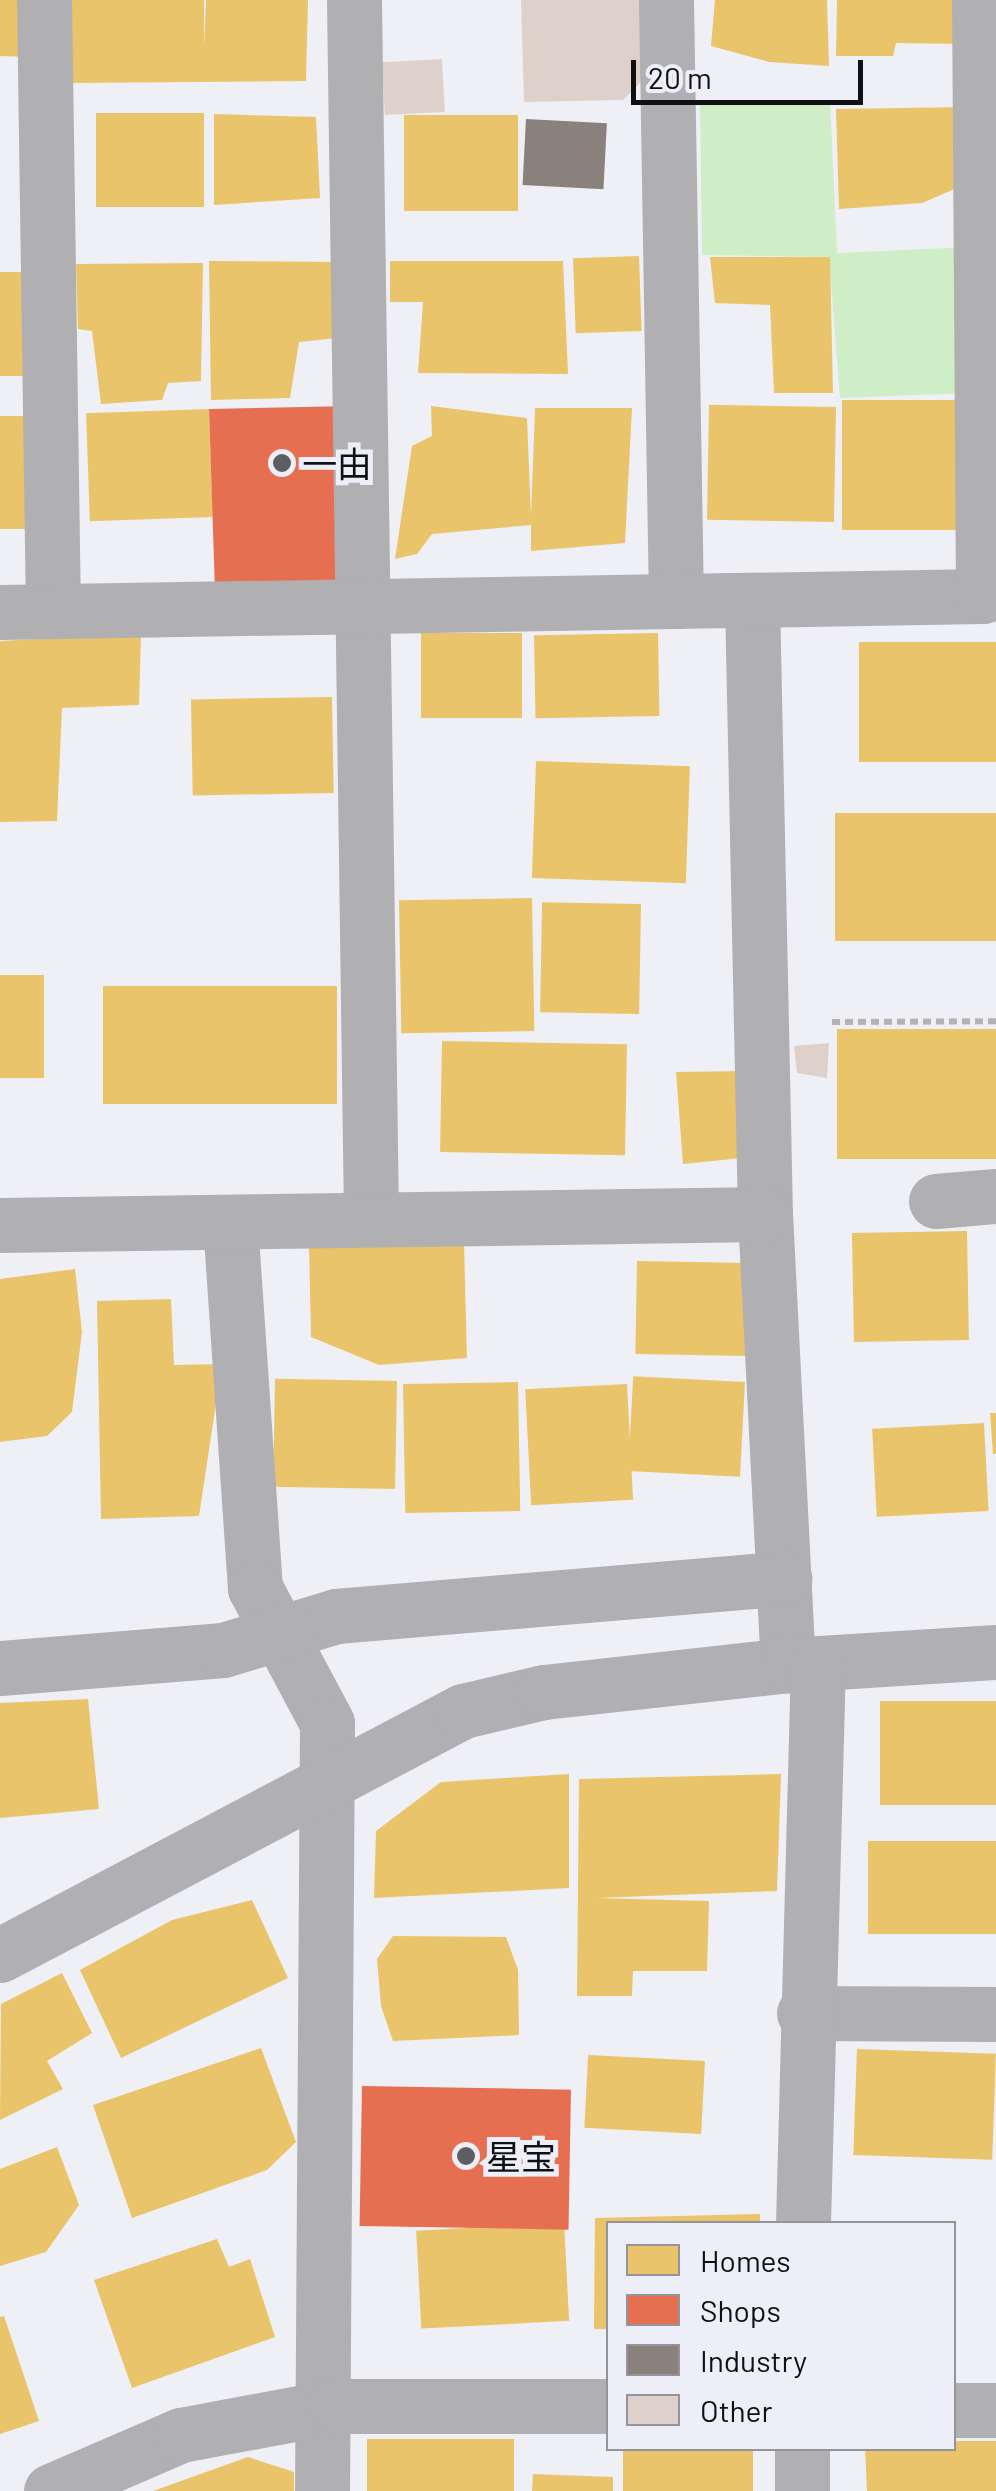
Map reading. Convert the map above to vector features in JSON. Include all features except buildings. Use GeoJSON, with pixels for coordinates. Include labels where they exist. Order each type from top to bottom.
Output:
{"type":"FeatureCollection","features":[{"type":"Feature","properties":{"kind":"street"},"geometry":{"type":"LineString","coordinates":[[44,0],[26,612],[984,596],[979,0]]}},
{"type":"Feature","properties":{"kind":"street"},"geometry":{"type":"LineString","coordinates":[[354,0],[372,1219]]}},
{"type":"Feature","properties":{"kind":"street"},"geometry":{"type":"LineString","coordinates":[[666,0],[676,602]]}},
{"type":"Feature","properties":{"kind":"street"},"geometry":{"type":"LineString","coordinates":[[752,600],[765,1214],[784,1578],[803,1665],[803,2221]]}},
{"type":"Feature","properties":{"kind":"street"},"geometry":{"type":"LineString","coordinates":[[936,1200],[996,1196]]}},
{"type":"Feature","properties":{"kind":"street"},"geometry":{"type":"LineString","coordinates":[[0,1225],[765,1214]]}},
{"type":"Feature","properties":{"kind":"street"},"geometry":{"type":"LineString","coordinates":[[230,1222],[255,1588],[327,1722],[322,2491]]}},
{"type":"Feature","properties":{"kind":"street"},"geometry":{"type":"LineString","coordinates":[[0,1668],[224,1650],[336,1616],[784,1578]]}},
{"type":"Feature","properties":{"kind":"street"},"geometry":{"type":"LineString","coordinates":[[0,1955],[463,1711],[544,1692],[803,1665],[996,1652]]}},
{"type":"Feature","properties":{"kind":"street"},"geometry":{"type":"LineString","coordinates":[[804,2013],[996,2014]]}},
{"type":"Feature","properties":{"kind":"street"},"geometry":{"type":"LineString","coordinates":[[51,2491],[181,2436],[323,2409],[606,2406]]}},
{"type":"Feature","properties":{"kind":"street"},"geometry":{"type":"LineString","coordinates":[[956,2410],[996,2410]]}},
{"type":"Feature","properties":{"kind":"street"},"geometry":{"type":"LineString","coordinates":[[802,2451],[802,2491]]}},
{"type":"Feature","properties":{"kind":"path"},"geometry":{"type":"LineString","coordinates":[[829,1007],[833,1024],[996,1021]]}},
{"type":"Feature","properties":{"kind":"green space"},"geometry":{"type":"Polygon","coordinates":[[[830,100],[837,253],[970,247],[970,393],[840,398],[829,257],[702,255],[700,105],[830,100]]]}},
{"type":"Feature","properties":{"kind":"place","name":"一由"},"geometry":{"type":"Point","coordinates":[282,463]}},
{"type":"Feature","properties":{"kind":"place","name":"星宝"},"geometry":{"type":"Point","coordinates":[466,2156]}}]}
